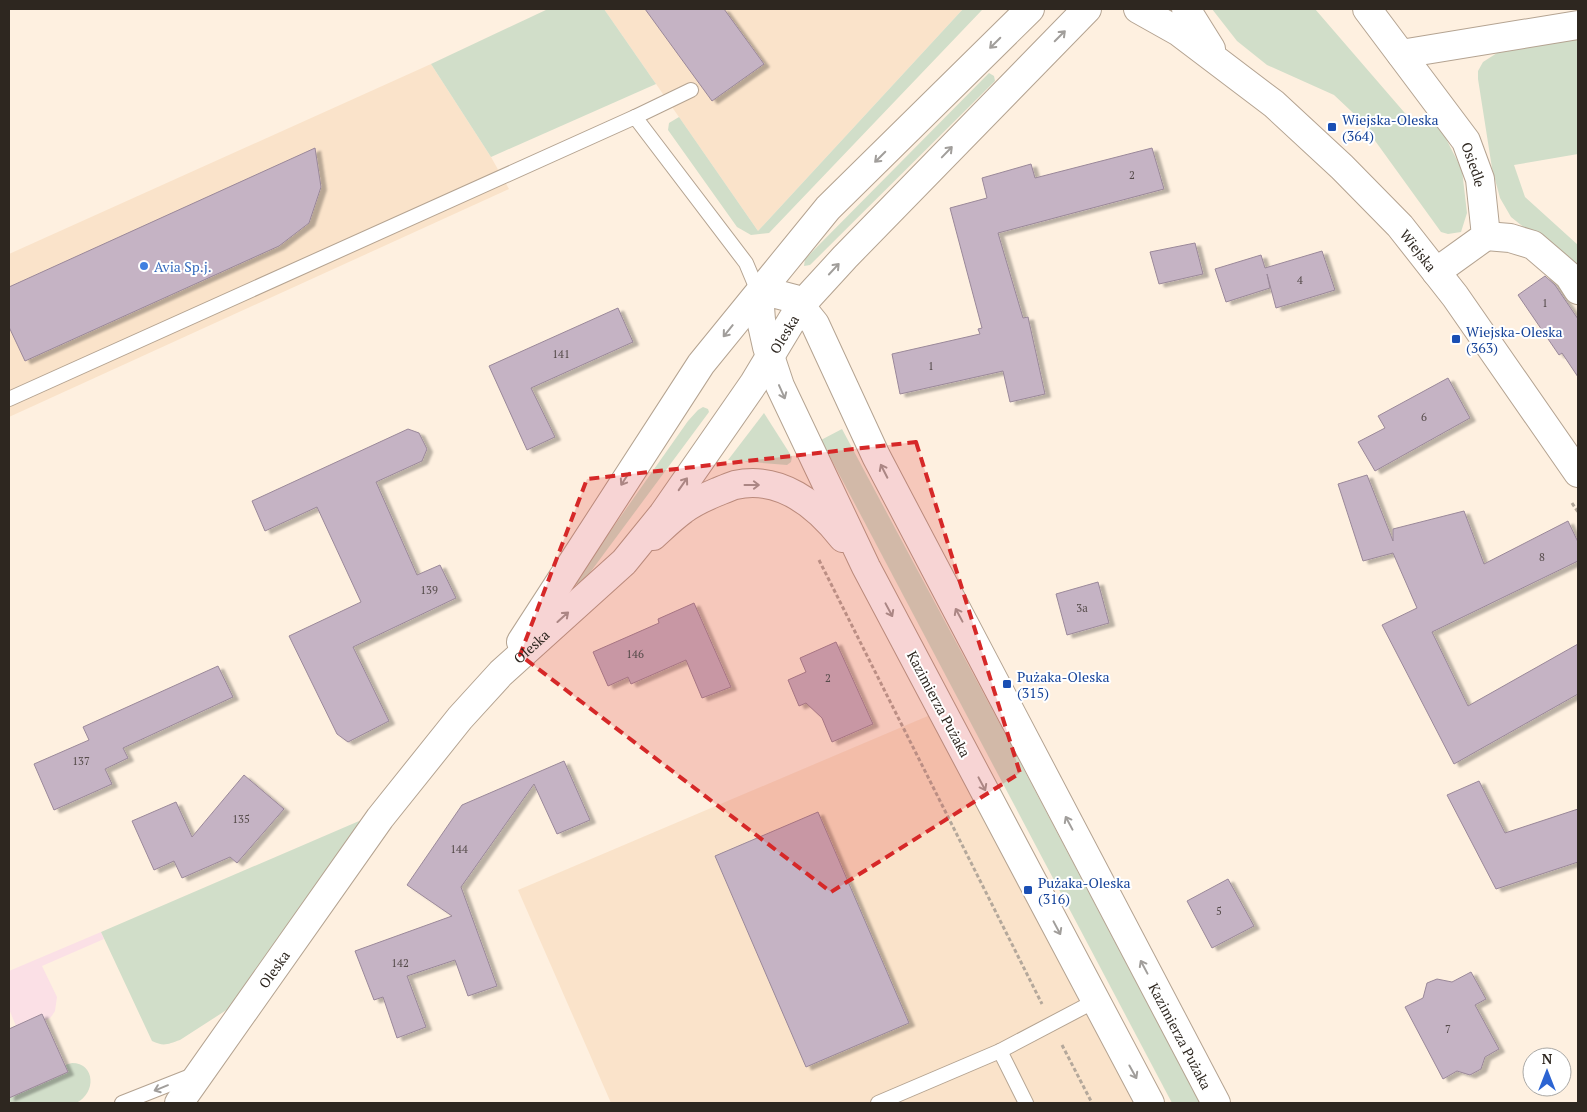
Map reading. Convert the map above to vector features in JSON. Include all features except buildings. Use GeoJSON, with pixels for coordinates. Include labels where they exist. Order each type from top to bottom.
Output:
{"type":"FeatureCollection","features":[{"type":"Feature","properties":{"kind":"street","name":"Oleska"},"geometry":{"type":"LineString","coordinates":[[501,673],[701,364],[828,208],[1030,9]]}},
{"type":"Feature","properties":{"kind":"street","name":"Oleska"},"geometry":{"type":"LineString","coordinates":[[179,1103],[380,818],[460,718],[501,673],[624,562],[663,514],[770,358],[801,305],[845,257],[1087,9]]}},
{"type":"Feature","properties":{"kind":"street","name":"Wiejska"},"geometry":{"type":"LineString","coordinates":[[1138,9],[1179,32],[1274,104],[1342,167],[1400,226],[1455,296],[1573,485]]}},
{"type":"Feature","properties":{"kind":"street","name":"Wiejska"},"geometry":{"type":"LineString","coordinates":[[1186,9],[1220,63]]}},
{"type":"Feature","properties":{"kind":"street","name":"Osiedle"},"geometry":{"type":"LineString","coordinates":[[1367,9],[1466,141],[1480,180],[1486,236]]}},
{"type":"Feature","properties":{"kind":"street"},"geometry":{"type":"LineString","coordinates":[[1401,54],[1578,26]]}},
{"type":"Feature","properties":{"kind":"street"},"geometry":{"type":"LineString","coordinates":[[1436,272],[1486,236],[1510,238],[1532,245],[1569,276],[1578,290]]}},
{"type":"Feature","properties":{"kind":"street"},"geometry":{"type":"LineString","coordinates":[[759,294],[776,294],[795,299],[801,305]]}},
{"type":"Feature","properties":{"kind":"street","name":"Kazimierza Pużaka"},"geometry":{"type":"LineString","coordinates":[[759,294],[761,320],[770,358],[780,386],[866,567],[1150,1103]]}},
{"type":"Feature","properties":{"kind":"street","name":"Kazimierza Pużaka"},"geometry":{"type":"LineString","coordinates":[[801,305],[815,324],[876,456],[1216,1103]]}},
{"type":"Feature","properties":{"kind":"street"},"geometry":{"type":"LineString","coordinates":[[624,562],[684,509],[707,496],[734,485],[756,484],[780,488],[806,501],[830,521],[866,567]]}},
{"type":"Feature","properties":{"kind":"lane"},"geometry":{"type":"LineString","coordinates":[[9,398],[635,117],[691,90]]}},
{"type":"Feature","properties":{"kind":"lane"},"geometry":{"type":"LineString","coordinates":[[635,117],[746,263],[759,294]]}},
{"type":"Feature","properties":{"kind":"lane"},"geometry":{"type":"LineString","coordinates":[[878,1103],[1000,1051],[1095,1001]]}},
{"type":"Feature","properties":{"kind":"lane"},"geometry":{"type":"LineString","coordinates":[[1000,1051],[1026,1103]]}},
{"type":"Feature","properties":{"kind":"lane"},"geometry":{"type":"LineString","coordinates":[[122,1103],[201,1072]]}},
{"type":"Feature","properties":{"kind":"path"},"geometry":{"type":"LineString","coordinates":[[1573,485],[1578,512]]}},
{"type":"Feature","properties":{"kind":"path"},"geometry":{"type":"LineString","coordinates":[[818,558],[1092,1103]]}},
{"type":"Feature","properties":{"kind":"highlighted area"},"geometry":{"type":"Polygon","coordinates":[[[916,442],[1020,773],[831,892],[520,655],[587,479],[916,442]]]}},
{"type":"Feature","properties":{"kind":"shaded area"},"geometry":{"type":"Polygon","coordinates":[[[604,9],[963,9],[758,231],[604,9]]]}},
{"type":"Feature","properties":{"kind":"shaded area"},"geometry":{"type":"Polygon","coordinates":[[[431,64],[491,157],[509,189],[9,417],[9,254],[431,64]]]}},
{"type":"Feature","properties":{"kind":"shaded area"},"geometry":{"type":"Polygon","coordinates":[[[942,710],[1150,1103],[611,1103],[518,890],[942,710]]]}},
{"type":"Feature","properties":{"kind":"shaded area"},"geometry":{"type":"Polygon","coordinates":[[[101,932],[104,939],[42,966],[57,997],[55,1011],[45,1021],[42,1014],[16,1026],[9,1009],[9,971],[101,932]]]}},
{"type":"Feature","properties":{"kind":"green space"},"geometry":{"type":"Polygon","coordinates":[[[548,9],[604,9],[656,84],[491,157],[431,64],[548,9]]]}},
{"type":"Feature","properties":{"kind":"green space"},"geometry":{"type":"Polygon","coordinates":[[[963,9],[982,10],[769,233],[751,235],[737,227],[668,130],[669,123],[679,117],[758,231],[963,9]]]}},
{"type":"Feature","properties":{"kind":"green space"},"geometry":{"type":"Polygon","coordinates":[[[1212,9],[1315,9],[1410,119],[1434,115],[1462,170],[1467,213],[1461,232],[1448,234],[1441,232],[1368,131],[1367,126],[1334,95],[1267,65],[1237,41],[1212,9]]]}},
{"type":"Feature","properties":{"kind":"green space"},"geometry":{"type":"Polygon","coordinates":[[[1578,39],[1578,154],[1514,165],[1525,197],[1578,245],[1578,266],[1547,246],[1511,217],[1500,198],[1492,168],[1478,71],[1483,62],[1497,53],[1578,39]]]}},
{"type":"Feature","properties":{"kind":"green space"},"geometry":{"type":"Polygon","coordinates":[[[989,73],[994,76],[995,81],[810,265],[804,266],[805,259],[989,73]]]}},
{"type":"Feature","properties":{"kind":"green space"},"geometry":{"type":"Polygon","coordinates":[[[703,407],[708,409],[709,412],[586,578],[578,585],[574,582],[688,421],[703,407]]]}},
{"type":"Feature","properties":{"kind":"green space"},"geometry":{"type":"Polygon","coordinates":[[[764,413],[792,457],[791,462],[787,465],[728,460],[764,413]]]}},
{"type":"Feature","properties":{"kind":"green space"},"geometry":{"type":"Polygon","coordinates":[[[842,429],[1200,1103],[1172,1103],[821,440],[842,429]]]}},
{"type":"Feature","properties":{"kind":"green space"},"geometry":{"type":"Polygon","coordinates":[[[387,809],[259,989],[180,1040],[169,1044],[152,1041],[101,932],[387,809]]]}},
{"type":"Feature","properties":{"kind":"green space"},"geometry":{"type":"Polygon","coordinates":[[[72,1063],[80,1064],[85,1068],[89,1073],[90,1079],[87,1093],[76,1103],[9,1103],[9,1098],[68,1072],[65,1065],[72,1063]]]}},
{"type":"Feature","properties":{"kind":"place","name":"Wiejska-Oleska (364)"},"geometry":{"type":"Point","coordinates":[1332,127]}},
{"type":"Feature","properties":{"kind":"place","name":"Avia Sp.j."},"geometry":{"type":"Point","coordinates":[144,266]}},
{"type":"Feature","properties":{"kind":"place","name":"Wiejska-Oleska (363)"},"geometry":{"type":"Point","coordinates":[1456,339]}},
{"type":"Feature","properties":{"kind":"place","name":"Pużaka-Oleska (315)"},"geometry":{"type":"Point","coordinates":[1007,684]}},
{"type":"Feature","properties":{"kind":"place","name":"Pużaka-Oleska (316)"},"geometry":{"type":"Point","coordinates":[1028,890]}}]}
